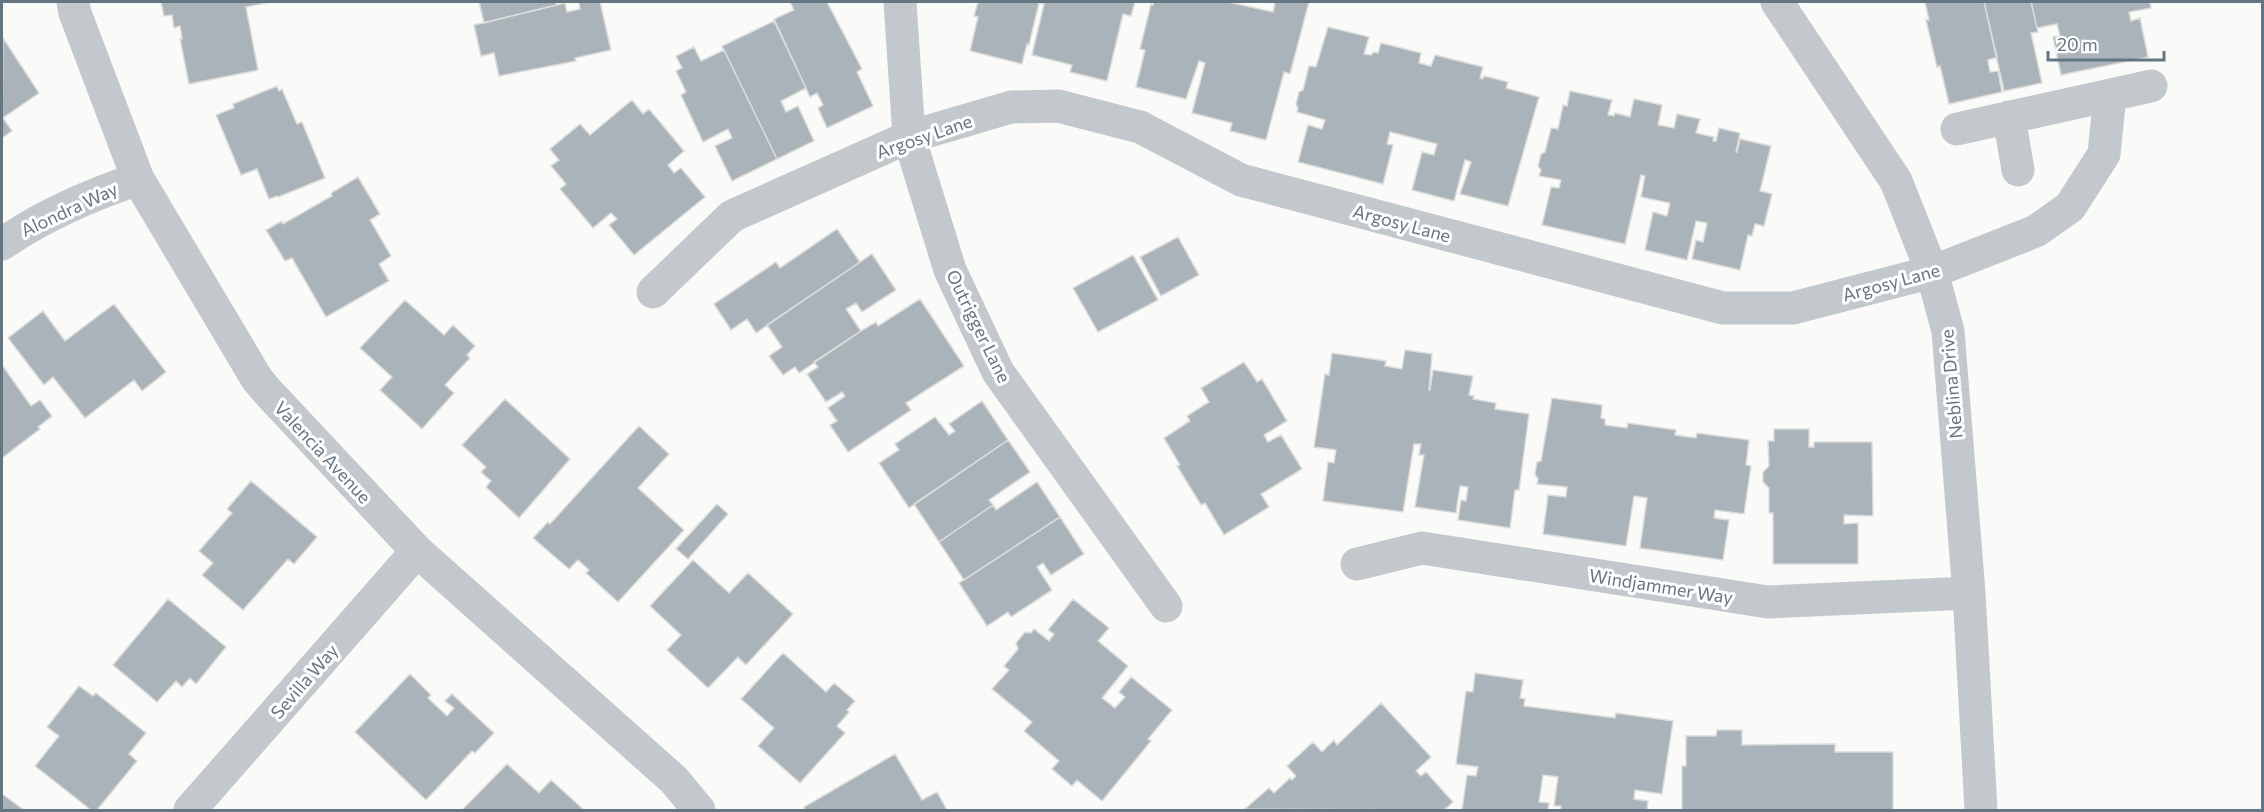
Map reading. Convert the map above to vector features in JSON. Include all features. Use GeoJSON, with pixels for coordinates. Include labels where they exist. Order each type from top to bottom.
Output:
{"type":"FeatureCollection","features":[{"type":"Feature","properties":{"kind":"street","name":"Valencia Avenue"},"geometry":{"type":"LineString","coordinates":[[73,2],[75,13],[138,179],[257,379],[417,551],[674,780],[699,810]]}},
{"type":"Feature","properties":{"kind":"street","name":"Outrigger Lane"},"geometry":{"type":"LineString","coordinates":[[900,2],[909,137],[950,270],[998,372],[1166,606]]}},
{"type":"Feature","properties":{"kind":"street","name":"Neblina Drive"},"geometry":{"type":"LineString","coordinates":[[1777,2],[1896,181],[1932,272],[1948,331],[1969,593],[1981,810]]}},
{"type":"Feature","properties":{"kind":"street"},"geometry":{"type":"LineString","coordinates":[[1957,129],[2151,86]]}},
{"type":"Feature","properties":{"kind":"street","name":"Argosy Lane"},"geometry":{"type":"LineString","coordinates":[[653,292],[732,216],[909,137],[1011,107],[1058,106],[1140,127],[1240,180],[1723,308],[1793,308],[1932,272],[2036,231],[2070,207],[2104,154],[2110,95]]}},
{"type":"Feature","properties":{"kind":"street"},"geometry":{"type":"LineString","coordinates":[[2009,117],[2019,170]]}},
{"type":"Feature","properties":{"kind":"street","name":"Alondra Way"},"geometry":{"type":"LineString","coordinates":[[2,243],[27,226],[84,198],[138,179]]}},
{"type":"Feature","properties":{"kind":"street","name":"Windjammer Way"},"geometry":{"type":"LineString","coordinates":[[1357,564],[1422,548],[1768,602],[1969,593]]}},
{"type":"Feature","properties":{"kind":"street","name":"Sevilla Way"},"geometry":{"type":"LineString","coordinates":[[190,810],[417,551]]}},
{"type":"Feature","properties":{"kind":"building"},"geometry":{"type":"Polygon","coordinates":[[[161,2],[271,2],[246,7],[258,70],[189,84],[180,39],[182,39],[180,26],[174,28],[172,15],[164,16],[161,2]]]}},
{"type":"Feature","properties":{"kind":"building"},"geometry":{"type":"Polygon","coordinates":[[[479,2],[556,2],[557,5],[484,23],[479,2]]]}},
{"type":"Feature","properties":{"kind":"building"},"geometry":{"type":"Polygon","coordinates":[[[579,2],[600,2],[611,50],[575,58],[576,61],[499,76],[494,53],[481,56],[474,25],[565,3],[567,12],[580,9],[579,2]]]}},
{"type":"Feature","properties":{"kind":"building"},"geometry":{"type":"Polygon","coordinates":[[[790,2],[827,2],[862,69],[857,72],[873,106],[827,128],[818,108],[823,105],[817,93],[810,97],[774,19],[794,10],[790,2]]]}},
{"type":"Feature","properties":{"kind":"building"},"geometry":{"type":"Polygon","coordinates":[[[978,2],[1135,2],[1131,16],[1123,14],[1107,81],[1070,72],[1072,65],[1032,55],[1044,4],[1039,3],[1022,64],[970,51],[978,17],[974,16],[978,2]]]}},
{"type":"Feature","properties":{"kind":"building"},"geometry":{"type":"Polygon","coordinates":[[[1154,2],[1228,2],[1273,12],[1275,2],[1309,2],[1290,74],[1284,72],[1266,140],[1230,131],[1232,123],[1192,113],[1205,63],[1199,61],[1186,99],[1136,87],[1145,50],[1140,49],[1151,4],[1153,5],[1154,2]]]}},
{"type":"Feature","properties":{"kind":"building"},"geometry":{"type":"Polygon","coordinates":[[[1925,2],[1984,2],[1997,57],[1988,60],[1990,72],[1998,71],[2002,92],[1949,104],[1940,66],[1937,67],[1926,20],[1929,20],[1925,2]]]}},
{"type":"Feature","properties":{"kind":"building"},"geometry":{"type":"Polygon","coordinates":[[[1984,2],[2031,2],[2038,32],[2031,33],[2042,83],[2004,91],[1984,2]]]}},
{"type":"Feature","properties":{"kind":"building"},"geometry":{"type":"Polygon","coordinates":[[[2031,2],[2150,2],[2151,8],[2129,12],[2131,21],[2140,18],[2148,57],[2061,75],[2053,37],[2060,36],[2057,24],[2037,28],[2031,2]]]}},
{"type":"Feature","properties":{"kind":"building"},"geometry":{"type":"Polygon","coordinates":[[[774,21],[806,88],[781,101],[786,112],[798,106],[814,141],[777,159],[722,46],[774,21]]]}},
{"type":"Feature","properties":{"kind":"building"},"geometry":{"type":"Polygon","coordinates":[[[1328,27],[1369,37],[1364,54],[1378,53],[1381,43],[1421,53],[1419,63],[1431,66],[1435,55],[1483,67],[1480,78],[1483,79],[1484,76],[1508,82],[1506,88],[1539,97],[1508,206],[1460,194],[1471,162],[1465,160],[1454,201],[1412,190],[1422,152],[1434,155],[1437,144],[1390,132],[1387,144],[1393,145],[1383,184],[1298,162],[1308,125],[1322,129],[1325,120],[1297,112],[1296,104],[1299,92],[1303,90],[1309,66],[1316,67],[1328,27]]]}},
{"type":"Feature","properties":{"kind":"building"},"geometry":{"type":"Polygon","coordinates":[[[3,38],[39,93],[3,118],[12,131],[2,138],[3,38]]]}},
{"type":"Feature","properties":{"kind":"building"},"geometry":{"type":"Polygon","coordinates":[[[694,47],[701,61],[724,50],[777,159],[732,181],[715,146],[732,138],[728,129],[703,142],[681,95],[686,92],[676,71],[682,68],[676,56],[694,47]]]}},
{"type":"Feature","properties":{"kind":"building"},"geometry":{"type":"Polygon","coordinates":[[[277,86],[279,91],[282,89],[297,124],[302,122],[325,178],[269,199],[257,169],[241,175],[216,115],[234,108],[233,104],[277,86]]]}},
{"type":"Feature","properties":{"kind":"building"},"geometry":{"type":"Polygon","coordinates":[[[1570,91],[1612,100],[1608,115],[1614,116],[1615,113],[1630,117],[1634,99],[1662,105],[1658,125],[1674,128],[1677,114],[1700,119],[1696,133],[1714,137],[1713,141],[1716,141],[1719,128],[1740,133],[1736,152],[1740,139],[1771,146],[1760,191],[1772,194],[1764,226],[1755,224],[1752,236],[1748,235],[1740,270],[1692,259],[1696,240],[1703,242],[1707,223],[1696,221],[1687,260],[1645,250],[1653,212],[1667,216],[1670,203],[1641,197],[1645,176],[1641,175],[1625,244],[1542,225],[1551,187],[1559,188],[1561,180],[1539,176],[1541,170],[1538,166],[1541,154],[1545,152],[1551,128],[1558,129],[1563,105],[1567,106],[1570,91]]]}},
{"type":"Feature","properties":{"kind":"building"},"geometry":{"type":"Polygon","coordinates":[[[632,100],[643,114],[649,109],[684,151],[668,165],[674,173],[681,168],[705,197],[634,255],[609,225],[617,219],[611,213],[593,228],[560,189],[566,184],[551,166],[559,160],[550,149],[580,124],[590,135],[632,100]]]}},
{"type":"Feature","properties":{"kind":"building"},"geometry":{"type":"Polygon","coordinates":[[[358,177],[380,214],[370,220],[391,256],[379,264],[389,281],[326,317],[292,258],[285,261],[266,230],[282,221],[283,224],[332,196],[331,193],[358,177]]]}},
{"type":"Feature","properties":{"kind":"building"},"geometry":{"type":"Polygon","coordinates":[[[837,229],[860,262],[756,333],[747,319],[731,330],[714,304],[776,262],[780,268],[837,229]]]}},
{"type":"Feature","properties":{"kind":"building"},"geometry":{"type":"Polygon","coordinates":[[[1178,237],[1199,275],[1161,296],[1140,257],[1178,237]]]}},
{"type":"Feature","properties":{"kind":"building"},"geometry":{"type":"Polygon","coordinates":[[[872,254],[896,290],[862,312],[856,303],[846,309],[861,331],[799,373],[795,367],[783,375],[769,356],[782,347],[767,325],[872,254]]]}},
{"type":"Feature","properties":{"kind":"building"},"geometry":{"type":"Polygon","coordinates":[[[1133,255],[1158,300],[1098,332],[1073,288],[1133,255]]]}},
{"type":"Feature","properties":{"kind":"building"},"geometry":{"type":"Polygon","coordinates":[[[920,299],[964,366],[906,403],[911,410],[848,452],[830,425],[837,421],[828,408],[845,396],[842,392],[826,402],[807,374],[818,367],[814,362],[876,322],[878,326],[920,299]]]}},
{"type":"Feature","properties":{"kind":"building"},"geometry":{"type":"Polygon","coordinates":[[[405,300],[444,335],[453,325],[475,346],[467,355],[470,358],[445,385],[454,393],[422,429],[380,390],[392,377],[360,348],[405,300]]]}},
{"type":"Feature","properties":{"kind":"building"},"geometry":{"type":"Polygon","coordinates":[[[114,304],[166,372],[142,391],[134,380],[85,418],[53,377],[44,385],[8,338],[43,311],[65,341],[114,304]]]}},
{"type":"Feature","properties":{"kind":"building"},"geometry":{"type":"Polygon","coordinates":[[[1405,350],[1432,354],[1429,390],[1433,370],[1473,376],[1469,395],[1474,396],[1473,399],[1496,403],[1495,409],[1529,414],[1519,490],[1515,490],[1510,528],[1458,520],[1461,500],[1466,501],[1468,487],[1460,486],[1456,513],[1415,507],[1424,455],[1419,455],[1421,444],[1414,444],[1403,512],[1323,501],[1328,462],[1334,463],[1336,450],[1314,447],[1325,374],[1329,375],[1332,353],[1386,361],[1385,366],[1402,369],[1405,350]]]}},
{"type":"Feature","properties":{"kind":"building"},"geometry":{"type":"Polygon","coordinates":[[[1244,362],[1257,382],[1262,379],[1287,421],[1264,435],[1268,442],[1281,435],[1302,469],[1261,494],[1269,507],[1224,535],[1205,503],[1201,505],[1177,466],[1180,465],[1164,438],[1190,421],[1187,416],[1209,402],[1201,388],[1244,362]]]}},
{"type":"Feature","properties":{"kind":"building"},"geometry":{"type":"Polygon","coordinates":[[[2,365],[31,406],[40,400],[52,416],[38,427],[40,429],[2,458],[2,365]]]}},
{"type":"Feature","properties":{"kind":"building"},"geometry":{"type":"Polygon","coordinates":[[[1552,398],[1602,405],[1601,418],[1605,419],[1605,425],[1627,428],[1628,423],[1676,430],[1675,435],[1696,438],[1697,433],[1749,440],[1746,465],[1751,466],[1744,514],[1715,510],[1714,518],[1729,520],[1723,560],[1640,548],[1647,498],[1634,496],[1626,546],[1543,534],[1548,495],[1566,497],[1567,487],[1537,484],[1538,479],[1535,474],[1537,462],[1541,461],[1552,398]]]}},
{"type":"Feature","properties":{"kind":"building"},"geometry":{"type":"Polygon","coordinates":[[[505,399],[570,459],[519,518],[486,487],[491,481],[481,472],[486,467],[462,445],[505,399]]]}},
{"type":"Feature","properties":{"kind":"building"},"geometry":{"type":"Polygon","coordinates":[[[982,401],[1008,440],[909,508],[879,463],[899,450],[895,444],[935,417],[949,435],[955,431],[949,424],[982,401]]]}},
{"type":"Feature","properties":{"kind":"building"},"geometry":{"type":"Polygon","coordinates":[[[639,426],[669,454],[638,488],[684,530],[618,602],[586,573],[589,570],[578,560],[569,569],[533,538],[548,522],[550,524],[639,426]]]}},
{"type":"Feature","properties":{"kind":"building"},"geometry":{"type":"Polygon","coordinates":[[[1774,429],[1809,429],[1809,447],[1814,447],[1814,442],[1872,442],[1873,516],[1844,515],[1844,524],[1858,523],[1858,564],[1773,564],[1773,513],[1769,513],[1769,488],[1763,482],[1763,472],[1769,466],[1768,441],[1774,441],[1774,429]]]}},
{"type":"Feature","properties":{"kind":"building"},"geometry":{"type":"Polygon","coordinates":[[[1008,440],[1030,472],[989,500],[993,505],[939,542],[914,504],[1008,440]]]}},
{"type":"Feature","properties":{"kind":"building"},"geometry":{"type":"Polygon","coordinates":[[[251,481],[317,537],[294,564],[288,559],[243,610],[202,575],[213,563],[199,551],[232,513],[227,509],[251,481]]]}},
{"type":"Feature","properties":{"kind":"building"},"geometry":{"type":"Polygon","coordinates":[[[1037,482],[1060,517],[964,580],[939,542],[993,505],[996,510],[1037,482]]]}},
{"type":"Feature","properties":{"kind":"building"},"geometry":{"type":"Polygon","coordinates":[[[717,504],[728,514],[688,559],[676,549],[717,504]]]}},
{"type":"Feature","properties":{"kind":"building"},"geometry":{"type":"Polygon","coordinates":[[[1060,517],[1084,554],[1051,575],[1043,563],[1037,567],[1052,590],[1011,617],[1008,612],[987,626],[959,583],[1060,517]]]}},
{"type":"Feature","properties":{"kind":"building"},"geometry":{"type":"Polygon","coordinates":[[[693,560],[729,593],[748,573],[793,614],[746,665],[738,657],[708,688],[667,650],[681,635],[650,606],[693,560]]]}},
{"type":"Feature","properties":{"kind":"building"},"geometry":{"type":"Polygon","coordinates":[[[168,599],[226,647],[196,684],[190,678],[182,687],[176,681],[157,702],[113,665],[168,599]]]}},
{"type":"Feature","properties":{"kind":"building"},"geometry":{"type":"Polygon","coordinates":[[[1073,599],[1109,628],[1098,641],[1128,666],[1102,698],[1115,708],[1125,697],[1119,692],[1131,677],[1172,710],[1148,739],[1151,741],[1102,801],[1077,780],[1072,786],[1052,769],[1059,761],[1024,731],[1032,722],[992,689],[1009,670],[1004,666],[1018,649],[1016,643],[1025,632],[1031,633],[1034,629],[1049,641],[1054,634],[1048,630],[1073,599]]]}},
{"type":"Feature","properties":{"kind":"building"},"geometry":{"type":"Polygon","coordinates":[[[783,653],[826,692],[834,683],[855,701],[837,726],[845,733],[800,783],[758,746],[774,728],[741,699],[783,653]]]}},
{"type":"Feature","properties":{"kind":"building"},"geometry":{"type":"Polygon","coordinates":[[[1475,673],[1523,680],[1520,698],[1525,699],[1524,706],[1615,718],[1616,713],[1673,721],[1662,794],[1635,790],[1634,799],[1648,801],[1647,810],[1560,810],[1561,806],[1554,806],[1558,777],[1543,775],[1539,802],[1549,803],[1548,810],[1462,810],[1467,775],[1476,776],[1478,767],[1456,764],[1466,691],[1473,692],[1475,673]]]}},
{"type":"Feature","properties":{"kind":"building"},"geometry":{"type":"Polygon","coordinates":[[[410,674],[431,695],[428,698],[447,716],[454,708],[445,701],[452,694],[494,733],[475,753],[472,751],[426,800],[355,732],[410,674]]]}},
{"type":"Feature","properties":{"kind":"building"},"geometry":{"type":"Polygon","coordinates":[[[79,686],[93,696],[96,693],[146,733],[129,754],[137,761],[97,810],[91,810],[35,766],[59,736],[47,727],[79,686]]]}},
{"type":"Feature","properties":{"kind":"building"},"geometry":{"type":"Polygon","coordinates":[[[1381,703],[1431,757],[1416,771],[1421,776],[1426,772],[1453,802],[1444,810],[1245,809],[1269,788],[1274,793],[1290,778],[1292,780],[1296,776],[1287,766],[1313,742],[1322,752],[1334,740],[1337,745],[1381,703]]]}},
{"type":"Feature","properties":{"kind":"building"},"geometry":{"type":"Polygon","coordinates":[[[1717,730],[1742,730],[1742,745],[1835,744],[1835,752],[1893,752],[1893,810],[1682,810],[1682,766],[1686,766],[1686,736],[1716,736],[1717,730]]]}},
{"type":"Feature","properties":{"kind":"building"},"geometry":{"type":"Polygon","coordinates":[[[895,754],[922,800],[937,792],[947,810],[805,810],[804,807],[895,754]]]}},
{"type":"Feature","properties":{"kind":"building"},"geometry":{"type":"Polygon","coordinates":[[[507,764],[539,793],[551,780],[584,810],[462,810],[507,764]]]}},
{"type":"Feature","properties":{"kind":"building"},"geometry":{"type":"Polygon","coordinates":[[[2,794],[24,810],[2,810],[2,794]]]}}]}
